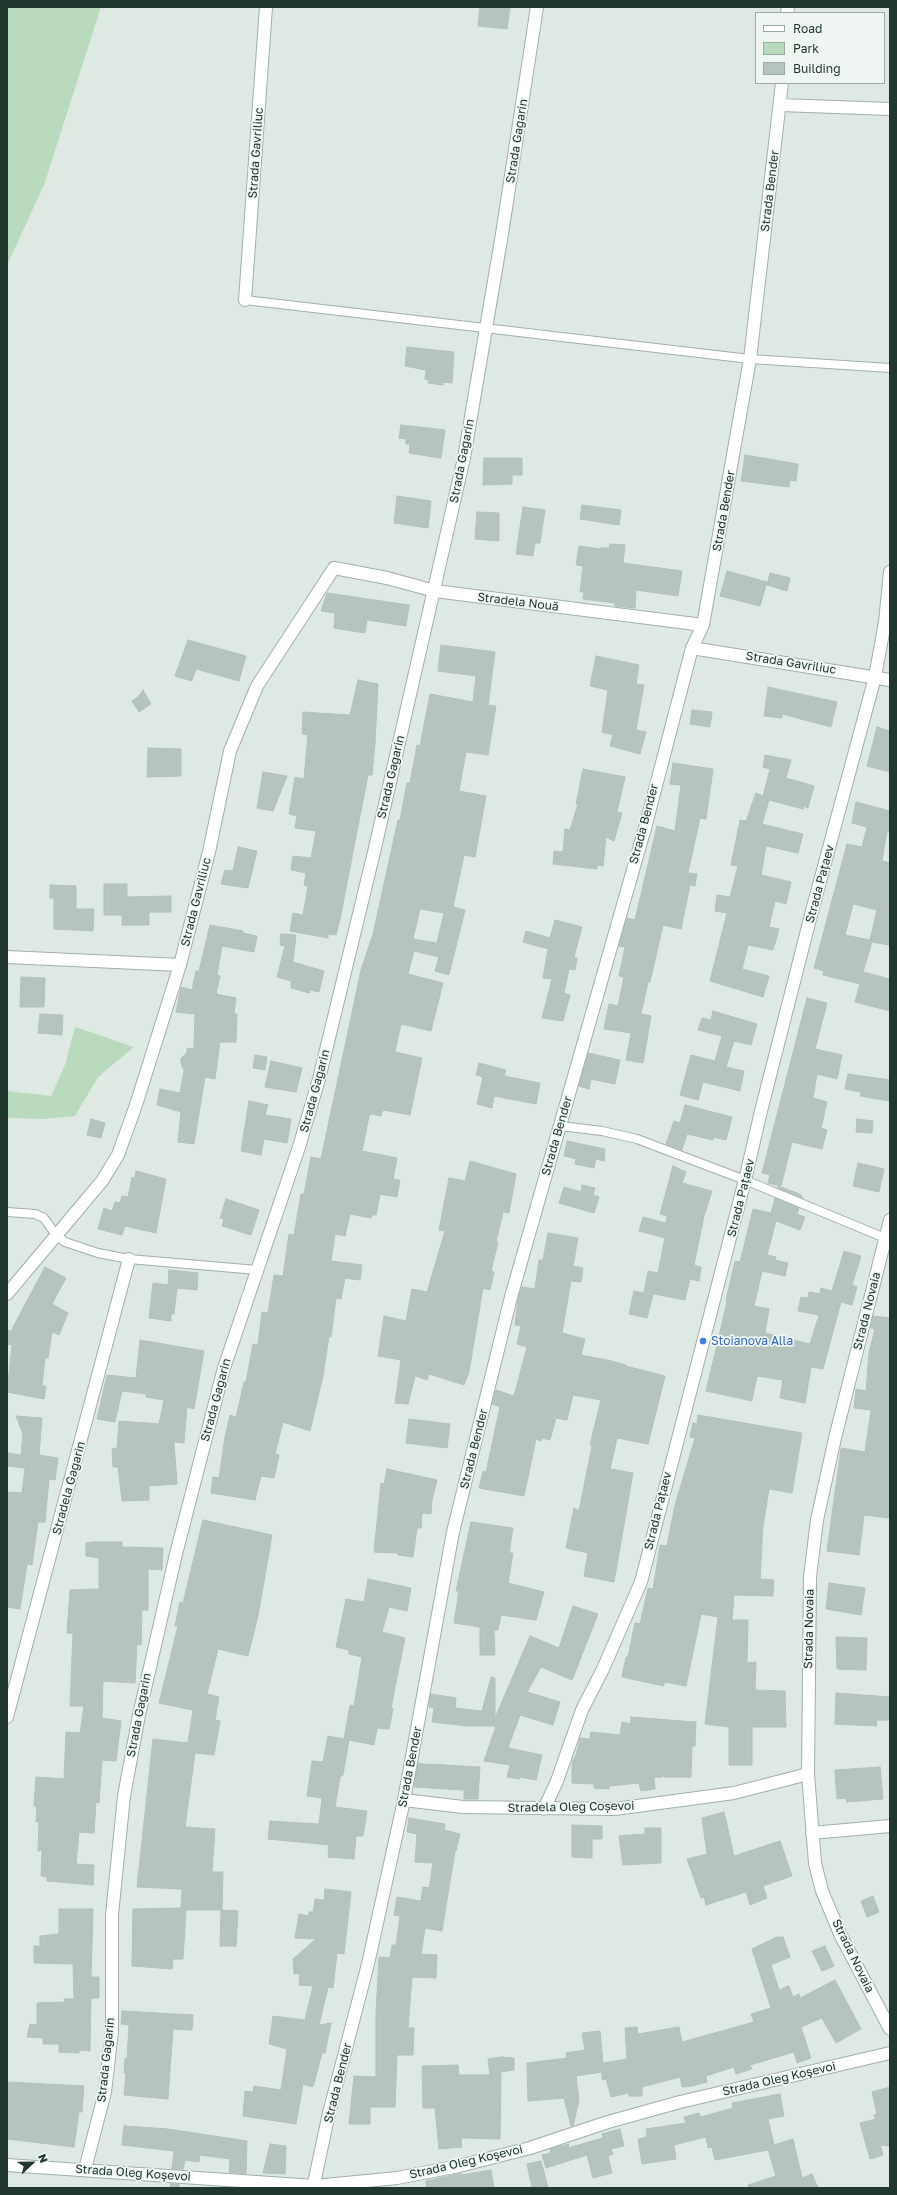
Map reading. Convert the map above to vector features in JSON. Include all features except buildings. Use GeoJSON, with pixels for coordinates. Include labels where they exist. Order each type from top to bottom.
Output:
{"type":"FeatureCollection","features":[{"type":"Feature","properties":{"kind":"street","name":"Strada Gavriliuc"},"geometry":{"type":"LineString","coordinates":[[245,300],[266,7]]}},
{"type":"Feature","properties":{"kind":"street","name":"Strada Gagarin"},"geometry":{"type":"LineString","coordinates":[[85,2169],[105,2092],[112,2031],[112,1915],[124,1796],[138,1715],[176,1554],[216,1397],[299,1147],[319,1079],[434,591],[464,458],[487,327],[537,7]]}},
{"type":"Feature","properties":{"kind":"street","name":"Strada Bender"},"geometry":{"type":"LineString","coordinates":[[315,2187],[329,2113],[368,1964],[404,1800],[454,1532],[511,1297],[644,828],[692,648],[704,625],[750,358],[782,84]]}},
{"type":"Feature","properties":{"kind":"street"},"geometry":{"type":"LineString","coordinates":[[780,105],[890,109]]}},
{"type":"Feature","properties":{"kind":"street","name":"Strada Gavriliuc"},"geometry":{"type":"LineString","coordinates":[[7,1294],[102,1180],[118,1155],[136,1106],[180,965],[209,852],[230,751],[257,686],[334,568]]}},
{"type":"Feature","properties":{"kind":"street","name":"Stradela Nouă"},"geometry":{"type":"LineString","coordinates":[[334,568],[387,578],[434,591],[704,625]]}},
{"type":"Feature","properties":{"kind":"street","name":"Strada Pațaev"},"geometry":{"type":"LineString","coordinates":[[544,1809],[557,1781],[582,1710],[603,1669],[641,1582],[746,1180],[793,986],[875,677],[885,622],[890,572]]}},
{"type":"Feature","properties":{"kind":"street","name":"Strada Gavriliuc"},"geometry":{"type":"LineString","coordinates":[[692,648],[890,680]]}},
{"type":"Feature","properties":{"kind":"street"},"geometry":{"type":"LineString","coordinates":[[7,958],[180,965]]}},
{"type":"Feature","properties":{"kind":"street","name":"Strada Novaia"},"geometry":{"type":"LineString","coordinates":[[890,1220],[863,1333],[832,1452],[817,1520],[810,1577],[808,1774],[815,1863],[822,1891],[841,1936],[890,2029]]}},
{"type":"Feature","properties":{"kind":"street","name":"Stradela Gagarin"},"geometry":{"type":"LineString","coordinates":[[7,1717],[129,1259]]}},
{"type":"Feature","properties":{"kind":"street","name":"Stradela Oleg Coșevoi"},"geometry":{"type":"LineString","coordinates":[[404,1800],[463,1807],[616,1809],[734,1793],[808,1774]]}},
{"type":"Feature","properties":{"kind":"street"},"geometry":{"type":"LineString","coordinates":[[812,1833],[890,1826]]}},
{"type":"Feature","properties":{"kind":"street","name":"Strada Oleg Koşevoi"},"geometry":{"type":"LineString","coordinates":[[7,2165],[85,2169],[315,2187],[396,2178],[459,2166],[530,2148],[608,2122],[680,2102],[890,2053]]}},
{"type":"Feature","properties":{"kind":"lane"},"geometry":{"type":"LineString","coordinates":[[245,300],[750,358],[890,368]]}},
{"type":"Feature","properties":{"kind":"lane"},"geometry":{"type":"LineString","coordinates":[[560,1126],[602,1131],[637,1140],[746,1180],[885,1238]]}},
{"type":"Feature","properties":{"kind":"lane"},"geometry":{"type":"LineString","coordinates":[[7,1212],[35,1214],[44,1218],[56,1235],[65,1242],[129,1259],[257,1270]]}},
{"type":"Feature","properties":{"kind":"green space"},"geometry":{"type":"Polygon","coordinates":[[[7,7],[101,7],[44,185],[7,265],[7,7]]]}},
{"type":"Feature","properties":{"kind":"green space"},"geometry":{"type":"Polygon","coordinates":[[[75,1027],[134,1047],[98,1077],[75,1116],[45,1119],[7,1118],[7,1091],[51,1096],[65,1065],[75,1027]]]}},
{"type":"Feature","properties":{"kind":"place","name":"Stoianova Alla"},"geometry":{"type":"Point","coordinates":[703,1341]}}]}
